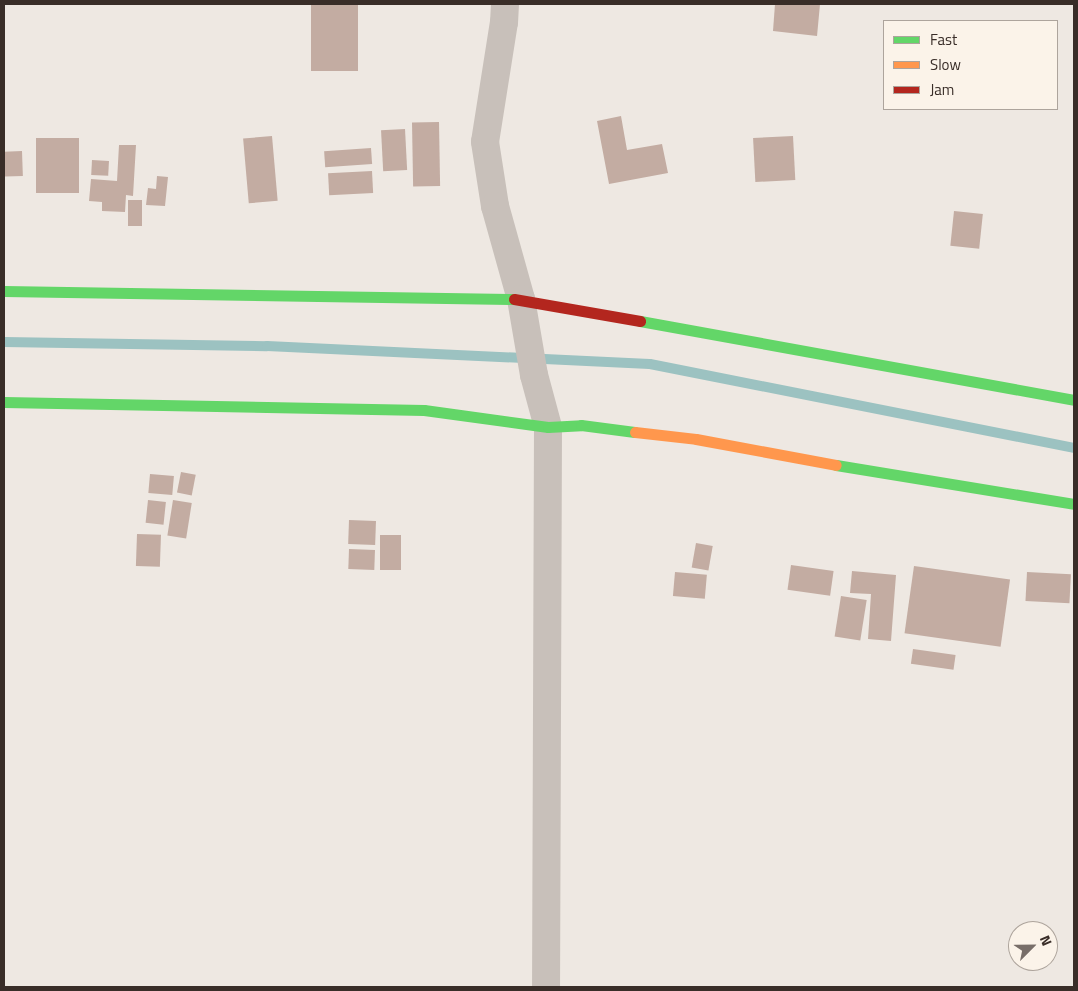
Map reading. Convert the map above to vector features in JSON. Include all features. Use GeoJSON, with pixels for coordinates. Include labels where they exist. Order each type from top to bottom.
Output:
{"type":"FeatureCollection","features":[{"type":"Feature","properties":{"kind":"main road"},"geometry":{"type":"LineString","coordinates":[[4,291],[521,299],[1074,400]]}},
{"type":"Feature","properties":{"kind":"main road"},"geometry":{"type":"LineString","coordinates":[[4,402],[424,410],[548,428],[581,425],[696,439],[924,481],[1074,504]]}},
{"type":"Feature","properties":{"kind":"street"},"geometry":{"type":"LineString","coordinates":[[505,4],[485,142],[495,206],[521,299],[534,375],[548,428],[546,987]]}},
{"type":"Feature","properties":{"kind":"building"},"geometry":{"type":"Polygon","coordinates":[[[311,4],[358,4],[358,71],[311,71],[311,4]]]}},
{"type":"Feature","properties":{"kind":"building"},"geometry":{"type":"Polygon","coordinates":[[[775,4],[820,4],[817,36],[773,31],[775,4]]]}},
{"type":"Feature","properties":{"kind":"building"},"geometry":{"type":"Polygon","coordinates":[[[621,116],[627,150],[662,144],[668,173],[609,184],[597,121],[621,116]]]}},
{"type":"Feature","properties":{"kind":"building"},"geometry":{"type":"Polygon","coordinates":[[[412,122],[439,122],[440,186],[413,186],[412,122]]]}},
{"type":"Feature","properties":{"kind":"building"},"geometry":{"type":"Polygon","coordinates":[[[405,129],[407,170],[383,171],[381,130],[405,129]]]}},
{"type":"Feature","properties":{"kind":"building"},"geometry":{"type":"Polygon","coordinates":[[[272,136],[278,201],[249,203],[243,139],[272,136]]]}},
{"type":"Feature","properties":{"kind":"building"},"geometry":{"type":"Polygon","coordinates":[[[793,136],[795,180],[755,182],[753,138],[793,136]]]}},
{"type":"Feature","properties":{"kind":"building"},"geometry":{"type":"Polygon","coordinates":[[[36,138],[79,138],[79,193],[36,193],[36,138]]]}},
{"type":"Feature","properties":{"kind":"building"},"geometry":{"type":"Polygon","coordinates":[[[119,145],[136,145],[133,196],[126,195],[125,212],[102,211],[102,202],[89,201],[91,179],[117,181],[119,145]]]}},
{"type":"Feature","properties":{"kind":"building"},"geometry":{"type":"Polygon","coordinates":[[[371,148],[372,164],[325,167],[324,151],[371,148]]]}},
{"type":"Feature","properties":{"kind":"building"},"geometry":{"type":"Polygon","coordinates":[[[22,151],[23,176],[5,177],[4,152],[22,151]]]}},
{"type":"Feature","properties":{"kind":"building"},"geometry":{"type":"Polygon","coordinates":[[[92,160],[109,161],[108,176],[91,175],[92,160]]]}},
{"type":"Feature","properties":{"kind":"building"},"geometry":{"type":"Polygon","coordinates":[[[372,171],[373,193],[329,195],[328,173],[372,171]]]}},
{"type":"Feature","properties":{"kind":"building"},"geometry":{"type":"Polygon","coordinates":[[[157,176],[168,177],[165,206],[146,205],[148,188],[156,189],[157,176]]]}},
{"type":"Feature","properties":{"kind":"building"},"geometry":{"type":"Polygon","coordinates":[[[128,200],[142,200],[142,226],[128,226],[128,200]]]}},
{"type":"Feature","properties":{"kind":"building"},"geometry":{"type":"Polygon","coordinates":[[[954,211],[983,214],[979,249],[950,246],[954,211]]]}},
{"type":"Feature","properties":{"kind":"building"},"geometry":{"type":"Polygon","coordinates":[[[181,472],[196,475],[192,495],[177,493],[181,472]]]}},
{"type":"Feature","properties":{"kind":"building"},"geometry":{"type":"Polygon","coordinates":[[[150,474],[174,476],[172,495],[148,493],[150,474]]]}},
{"type":"Feature","properties":{"kind":"building"},"geometry":{"type":"Polygon","coordinates":[[[148,500],[166,502],[163,525],[146,523],[148,500]]]}},
{"type":"Feature","properties":{"kind":"building"},"geometry":{"type":"Polygon","coordinates":[[[173,500],[192,503],[186,539],[167,536],[173,500]]]}},
{"type":"Feature","properties":{"kind":"building"},"geometry":{"type":"Polygon","coordinates":[[[349,520],[376,521],[375,545],[348,544],[349,520]]]}},
{"type":"Feature","properties":{"kind":"building"},"geometry":{"type":"Polygon","coordinates":[[[137,534],[161,535],[160,567],[136,566],[137,534]]]}},
{"type":"Feature","properties":{"kind":"building"},"geometry":{"type":"Polygon","coordinates":[[[380,535],[401,535],[401,570],[380,570],[380,535]]]}},
{"type":"Feature","properties":{"kind":"building"},"geometry":{"type":"Polygon","coordinates":[[[696,543],[713,546],[708,571],[692,568],[696,543]]]}},
{"type":"Feature","properties":{"kind":"building"},"geometry":{"type":"Polygon","coordinates":[[[349,549],[375,550],[374,570],[348,569],[349,549]]]}},
{"type":"Feature","properties":{"kind":"building"},"geometry":{"type":"Polygon","coordinates":[[[791,565],[834,571],[830,596],[788,590],[791,565]]]}},
{"type":"Feature","properties":{"kind":"building"},"geometry":{"type":"Polygon","coordinates":[[[914,566],[1010,579],[1001,647],[905,633],[914,566]]]}},
{"type":"Feature","properties":{"kind":"building"},"geometry":{"type":"Polygon","coordinates":[[[852,571],[896,575],[891,641],[868,639],[871,594],[850,593],[852,571]]]}},
{"type":"Feature","properties":{"kind":"building"},"geometry":{"type":"Polygon","coordinates":[[[675,572],[707,575],[705,599],[673,596],[675,572]]]}},
{"type":"Feature","properties":{"kind":"building"},"geometry":{"type":"Polygon","coordinates":[[[1027,572],[1071,574],[1069,603],[1025,601],[1027,572]]]}},
{"type":"Feature","properties":{"kind":"building"},"geometry":{"type":"Polygon","coordinates":[[[841,596],[867,600],[860,641],[835,636],[841,596]]]}},
{"type":"Feature","properties":{"kind":"building"},"geometry":{"type":"Polygon","coordinates":[[[913,649],[956,655],[953,670],[911,664],[913,649]]]}},
{"type":"Feature","properties":{"kind":"waterway"},"geometry":{"type":"LineString","coordinates":[[4,342],[267,346],[650,364],[1074,448]]}},
{"type":"Feature","properties":{"kind":"traffic: fast"},"geometry":{"type":"LineString","coordinates":[[4,291],[514,299]]}},
{"type":"Feature","properties":{"kind":"traffic: fast"},"geometry":{"type":"LineString","coordinates":[[640,321],[1074,400]]}},
{"type":"Feature","properties":{"kind":"traffic: fast"},"geometry":{"type":"LineString","coordinates":[[4,402],[424,410],[548,427],[581,425],[635,432]]}},
{"type":"Feature","properties":{"kind":"traffic: fast"},"geometry":{"type":"LineString","coordinates":[[836,465],[1074,504]]}},
{"type":"Feature","properties":{"kind":"traffic: slow"},"geometry":{"type":"LineString","coordinates":[[635,432],[696,439],[836,465]]}},
{"type":"Feature","properties":{"kind":"traffic: jam"},"geometry":{"type":"LineString","coordinates":[[514,299],[640,321]]}}]}
